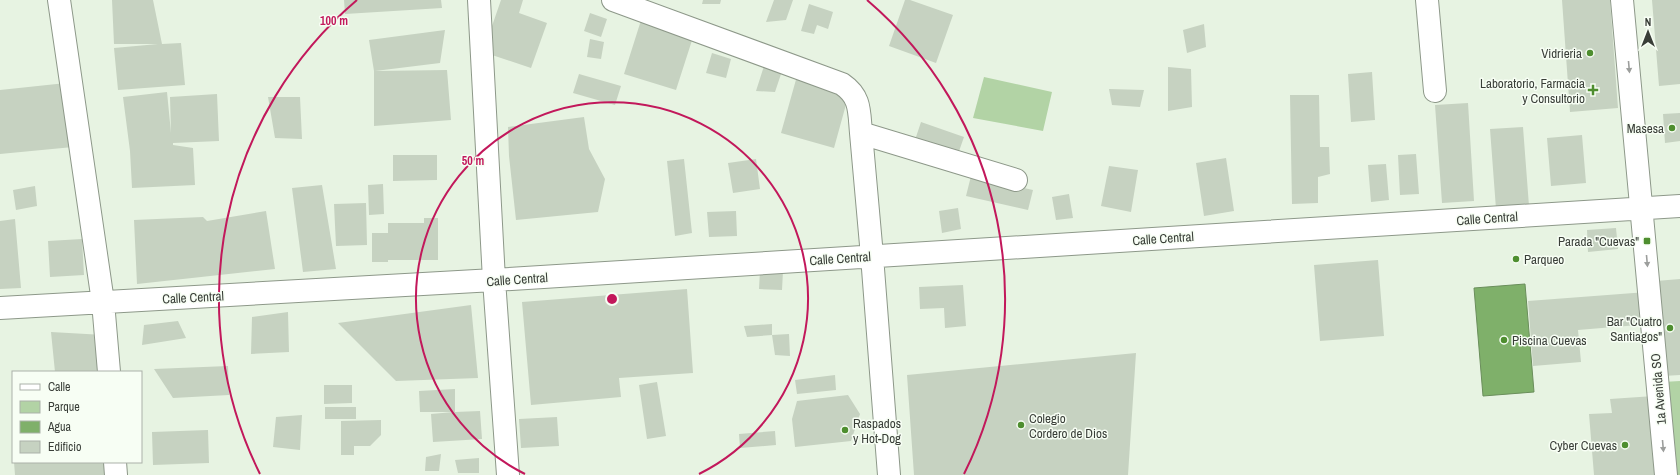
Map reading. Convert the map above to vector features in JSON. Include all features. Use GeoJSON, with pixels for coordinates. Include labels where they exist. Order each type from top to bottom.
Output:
{"type":"FeatureCollection","features":[{"type":"Feature","properties":{"kind":"street"},"geometry":{"type":"LineString","coordinates":[[59,0],[103,302],[108,371]]}},
{"type":"Feature","properties":{"kind":"street"},"geometry":{"type":"LineString","coordinates":[[479,0],[494,280],[508,475]]}},
{"type":"Feature","properties":{"kind":"street"},"geometry":{"type":"LineString","coordinates":[[613,0],[842,84],[851,90],[858,105],[861,133],[889,475]]}},
{"type":"Feature","properties":{"kind":"street"},"geometry":{"type":"LineString","coordinates":[[1427,0],[1435,91]]}},
{"type":"Feature","properties":{"kind":"street","name":"1a Avenida SO"},"geometry":{"type":"LineString","coordinates":[[1622,0],[1666,475]]}},
{"type":"Feature","properties":{"kind":"street"},"geometry":{"type":"LineString","coordinates":[[861,133],[1016,180]]}},
{"type":"Feature","properties":{"kind":"street","name":"Calle Central"},"geometry":{"type":"LineString","coordinates":[[0,308],[494,280],[1680,206]]}},
{"type":"Feature","properties":{"kind":"street"},"geometry":{"type":"LineString","coordinates":[[115,463],[116,475]]}},
{"type":"Feature","properties":{"kind":"green space"},"geometry":{"type":"Polygon","coordinates":[[[984,77],[1052,92],[1043,131],[973,118],[984,77]]]}},
{"type":"Feature","properties":{"kind":"green space"},"geometry":{"type":"Polygon","coordinates":[[[1680,381],[1680,475],[1670,475],[1663,382],[1680,381]]]}},
{"type":"Feature","properties":{"kind":"water","name":"Piscina Cuevas"},"geometry":{"type":"Polygon","coordinates":[[[1525,284],[1534,392],[1483,396],[1474,288],[1525,284]]]}},
{"type":"Feature","properties":{"kind":"building"},"geometry":{"type":"Polygon","coordinates":[[[112,0],[153,0],[162,44],[181,43],[185,85],[118,90],[114,48],[158,44],[114,44],[112,0]]]}},
{"type":"Feature","properties":{"kind":"building"},"geometry":{"type":"Polygon","coordinates":[[[344,0],[441,0],[442,8],[345,14],[344,0]]]}},
{"type":"Feature","properties":{"kind":"building"},"geometry":{"type":"Polygon","coordinates":[[[501,0],[523,0],[519,13],[547,23],[531,68],[483,52],[501,0]]]}},
{"type":"Feature","properties":{"kind":"building"},"geometry":{"type":"Polygon","coordinates":[[[703,0],[721,0],[720,4],[702,4],[703,0]]]}},
{"type":"Feature","properties":{"kind":"building"},"geometry":{"type":"Polygon","coordinates":[[[774,0],[793,0],[786,20],[766,22],[774,0]]]}},
{"type":"Feature","properties":{"kind":"building"},"geometry":{"type":"Polygon","coordinates":[[[905,0],[910,0],[953,15],[936,63],[889,46],[905,0]]]}},
{"type":"Feature","properties":{"kind":"building"},"geometry":{"type":"Polygon","coordinates":[[[1562,0],[1610,0],[1618,108],[1570,112],[1562,0]]]}},
{"type":"Feature","properties":{"kind":"building"},"geometry":{"type":"Polygon","coordinates":[[[1652,0],[1680,0],[1680,84],[1659,86],[1652,0]]]}},
{"type":"Feature","properties":{"kind":"building"},"geometry":{"type":"Polygon","coordinates":[[[809,4],[833,12],[828,29],[817,25],[814,34],[801,31],[809,4]]]}},
{"type":"Feature","properties":{"kind":"building"},"geometry":{"type":"Polygon","coordinates":[[[590,13],[607,19],[601,37],[584,31],[590,13]]]}},
{"type":"Feature","properties":{"kind":"building"},"geometry":{"type":"Polygon","coordinates":[[[643,14],[695,31],[676,90],[624,74],[643,14]]]}},
{"type":"Feature","properties":{"kind":"building"},"geometry":{"type":"Polygon","coordinates":[[[1204,24],[1206,47],[1187,53],[1183,30],[1204,24]]]}},
{"type":"Feature","properties":{"kind":"building"},"geometry":{"type":"Polygon","coordinates":[[[445,30],[440,63],[375,71],[447,70],[451,120],[374,126],[374,71],[369,40],[445,30]]]}},
{"type":"Feature","properties":{"kind":"building"},"geometry":{"type":"Polygon","coordinates":[[[590,39],[604,42],[601,59],[587,57],[590,39]]]}},
{"type":"Feature","properties":{"kind":"building"},"geometry":{"type":"Polygon","coordinates":[[[712,53],[731,59],[726,78],[706,73],[712,53]]]}},
{"type":"Feature","properties":{"kind":"building"},"geometry":{"type":"Polygon","coordinates":[[[764,66],[782,71],[775,92],[756,91],[764,66]]]}},
{"type":"Feature","properties":{"kind":"building"},"geometry":{"type":"Polygon","coordinates":[[[1168,67],[1191,69],[1192,107],[1168,111],[1168,67]]]}},
{"type":"Feature","properties":{"kind":"building"},"geometry":{"type":"Polygon","coordinates":[[[1372,72],[1375,120],[1351,122],[1348,74],[1372,72]]]}},
{"type":"Feature","properties":{"kind":"building"},"geometry":{"type":"Polygon","coordinates":[[[579,74],[621,86],[615,105],[573,93],[579,74]]]}},
{"type":"Feature","properties":{"kind":"building"},"geometry":{"type":"Polygon","coordinates":[[[797,76],[850,90],[834,148],[781,133],[797,76]]]}},
{"type":"Feature","properties":{"kind":"building"},"geometry":{"type":"Polygon","coordinates":[[[66,83],[73,147],[0,154],[0,90],[66,83]]]}},
{"type":"Feature","properties":{"kind":"building"},"geometry":{"type":"Polygon","coordinates":[[[1109,89],[1144,90],[1140,107],[1112,105],[1109,89]]]}},
{"type":"Feature","properties":{"kind":"building"},"geometry":{"type":"Polygon","coordinates":[[[167,92],[171,133],[170,97],[217,94],[219,141],[173,143],[173,145],[193,148],[195,185],[132,188],[130,151],[123,97],[167,92]]]}},
{"type":"Feature","properties":{"kind":"building"},"geometry":{"type":"Polygon","coordinates":[[[1290,95],[1319,95],[1320,147],[1329,147],[1330,174],[1318,177],[1318,203],[1292,204],[1290,95]]]}},
{"type":"Feature","properties":{"kind":"building"},"geometry":{"type":"Polygon","coordinates":[[[268,97],[300,97],[302,139],[275,138],[268,97]]]}},
{"type":"Feature","properties":{"kind":"building"},"geometry":{"type":"Polygon","coordinates":[[[1468,103],[1474,201],[1442,203],[1435,105],[1468,103]]]}},
{"type":"Feature","properties":{"kind":"building","name":"Masesa"},"geometry":{"type":"Polygon","coordinates":[[[1680,113],[1680,141],[1665,143],[1663,114],[1680,113]]]}},
{"type":"Feature","properties":{"kind":"building"},"geometry":{"type":"Polygon","coordinates":[[[584,117],[589,149],[605,179],[598,212],[516,220],[509,156],[508,127],[584,117]]]}},
{"type":"Feature","properties":{"kind":"building"},"geometry":{"type":"Polygon","coordinates":[[[921,122],[964,137],[957,157],[914,143],[921,122]]]}},
{"type":"Feature","properties":{"kind":"building"},"geometry":{"type":"Polygon","coordinates":[[[1523,127],[1529,206],[1496,209],[1490,129],[1523,127]]]}},
{"type":"Feature","properties":{"kind":"building"},"geometry":{"type":"Polygon","coordinates":[[[1582,135],[1586,183],[1551,186],[1547,138],[1582,135]]]}},
{"type":"Feature","properties":{"kind":"building"},"geometry":{"type":"Polygon","coordinates":[[[1416,154],[1419,194],[1400,195],[1398,155],[1416,154]]]}},
{"type":"Feature","properties":{"kind":"building"},"geometry":{"type":"Polygon","coordinates":[[[393,155],[437,155],[437,180],[393,181],[393,155]]]}},
{"type":"Feature","properties":{"kind":"building"},"geometry":{"type":"Polygon","coordinates":[[[1226,158],[1234,211],[1204,216],[1196,163],[1226,158]]]}},
{"type":"Feature","properties":{"kind":"building"},"geometry":{"type":"Polygon","coordinates":[[[684,159],[692,233],[675,236],[667,161],[684,159]]]}},
{"type":"Feature","properties":{"kind":"building"},"geometry":{"type":"Polygon","coordinates":[[[756,159],[760,189],[733,193],[728,163],[756,159]]]}},
{"type":"Feature","properties":{"kind":"building"},"geometry":{"type":"Polygon","coordinates":[[[1386,164],[1389,200],[1371,202],[1368,165],[1386,164]]]}},
{"type":"Feature","properties":{"kind":"building"},"geometry":{"type":"Polygon","coordinates":[[[1109,166],[1138,170],[1131,212],[1101,206],[1109,166]]]}},
{"type":"Feature","properties":{"kind":"building"},"geometry":{"type":"Polygon","coordinates":[[[971,176],[1033,190],[1028,210],[966,196],[971,176]]]}},
{"type":"Feature","properties":{"kind":"building"},"geometry":{"type":"Polygon","coordinates":[[[383,184],[384,214],[369,215],[368,185],[383,184]]]}},
{"type":"Feature","properties":{"kind":"building"},"geometry":{"type":"Polygon","coordinates":[[[322,185],[336,269],[303,272],[292,188],[322,185]]]}},
{"type":"Feature","properties":{"kind":"building"},"geometry":{"type":"Polygon","coordinates":[[[35,186],[37,206],[16,210],[13,190],[35,186]]]}},
{"type":"Feature","properties":{"kind":"building"},"geometry":{"type":"Polygon","coordinates":[[[1069,194],[1073,218],[1056,220],[1052,197],[1069,194]]]}},
{"type":"Feature","properties":{"kind":"building"},"geometry":{"type":"Polygon","coordinates":[[[366,203],[367,245],[336,246],[334,204],[366,203]]]}},
{"type":"Feature","properties":{"kind":"building"},"geometry":{"type":"Polygon","coordinates":[[[958,208],[961,229],[942,233],[939,211],[958,208]]]}},
{"type":"Feature","properties":{"kind":"building"},"geometry":{"type":"Polygon","coordinates":[[[266,211],[275,269],[137,284],[134,220],[203,217],[207,221],[266,211]]]}},
{"type":"Feature","properties":{"kind":"building"},"geometry":{"type":"Polygon","coordinates":[[[736,211],[737,236],[709,237],[707,212],[736,211]]]}},
{"type":"Feature","properties":{"kind":"building"},"geometry":{"type":"Polygon","coordinates":[[[424,218],[438,218],[438,260],[388,260],[388,262],[372,262],[372,233],[388,233],[388,223],[424,223],[424,218]]]}},
{"type":"Feature","properties":{"kind":"building"},"geometry":{"type":"Polygon","coordinates":[[[15,219],[21,288],[0,289],[0,221],[15,219]]]}},
{"type":"Feature","properties":{"kind":"building"},"geometry":{"type":"Polygon","coordinates":[[[1616,228],[1618,249],[1588,252],[1587,230],[1616,228]]]}},
{"type":"Feature","properties":{"kind":"building"},"geometry":{"type":"Polygon","coordinates":[[[82,239],[84,275],[50,277],[48,241],[82,239]]]}},
{"type":"Feature","properties":{"kind":"building"},"geometry":{"type":"Polygon","coordinates":[[[1378,260],[1384,336],[1320,341],[1314,265],[1378,260]]]}},
{"type":"Feature","properties":{"kind":"building"},"geometry":{"type":"Polygon","coordinates":[[[760,270],[783,271],[782,290],[759,289],[760,270]]]}},
{"type":"Feature","properties":{"kind":"building","name":"Bar \"Cuatro Santiagos\""},"geometry":{"type":"Polygon","coordinates":[[[1680,279],[1680,375],[1663,376],[1656,281],[1680,279]]]}},
{"type":"Feature","properties":{"kind":"building"},"geometry":{"type":"Polygon","coordinates":[[[963,285],[966,326],[945,328],[944,308],[920,309],[919,287],[963,285]]]}},
{"type":"Feature","properties":{"kind":"building"},"geometry":{"type":"Polygon","coordinates":[[[687,289],[693,373],[619,378],[621,397],[531,405],[522,302],[687,289]]]}},
{"type":"Feature","properties":{"kind":"building"},"geometry":{"type":"Polygon","coordinates":[[[1647,292],[1650,324],[1578,330],[1581,362],[1533,366],[1528,301],[1647,292]]]}},
{"type":"Feature","properties":{"kind":"building"},"geometry":{"type":"Polygon","coordinates":[[[471,305],[478,378],[396,381],[338,323],[471,305]]]}},
{"type":"Feature","properties":{"kind":"building"},"geometry":{"type":"Polygon","coordinates":[[[288,312],[289,352],[251,354],[252,317],[288,312]]]}},
{"type":"Feature","properties":{"kind":"building"},"geometry":{"type":"Polygon","coordinates":[[[178,321],[186,338],[142,345],[144,325],[178,321]]]}},
{"type":"Feature","properties":{"kind":"building"},"geometry":{"type":"Polygon","coordinates":[[[772,324],[772,335],[747,337],[744,326],[772,324]]]}},
{"type":"Feature","properties":{"kind":"building"},"geometry":{"type":"Polygon","coordinates":[[[51,332],[104,335],[104,371],[55,371],[51,332]]]}},
{"type":"Feature","properties":{"kind":"building"},"geometry":{"type":"Polygon","coordinates":[[[789,334],[790,356],[775,355],[772,335],[789,334]]]}},
{"type":"Feature","properties":{"kind":"building","name":"Colegio Cordero de Dios"},"geometry":{"type":"Polygon","coordinates":[[[1136,353],[1128,475],[914,475],[907,375],[1136,353]]]}},
{"type":"Feature","properties":{"kind":"building"},"geometry":{"type":"Polygon","coordinates":[[[228,366],[229,395],[173,398],[154,369],[228,366]]]}},
{"type":"Feature","properties":{"kind":"building"},"geometry":{"type":"Polygon","coordinates":[[[835,375],[836,390],[797,394],[795,380],[835,375]]]}},
{"type":"Feature","properties":{"kind":"building"},"geometry":{"type":"Polygon","coordinates":[[[657,382],[666,436],[647,439],[639,385],[657,382]]]}},
{"type":"Feature","properties":{"kind":"building"},"geometry":{"type":"Polygon","coordinates":[[[324,385],[352,385],[352,403],[324,404],[324,385]]]}},
{"type":"Feature","properties":{"kind":"building"},"geometry":{"type":"Polygon","coordinates":[[[455,389],[455,412],[480,411],[482,439],[433,442],[431,414],[454,412],[420,412],[419,391],[455,389]]]}},
{"type":"Feature","properties":{"kind":"building"},"geometry":{"type":"Polygon","coordinates":[[[848,395],[860,414],[851,441],[795,447],[792,419],[797,401],[848,395]]]}},
{"type":"Feature","properties":{"kind":"building","name":"Cyber Cuevas"},"geometry":{"type":"Polygon","coordinates":[[[1654,396],[1660,475],[1594,475],[1589,414],[1612,413],[1610,399],[1654,396]]]}},
{"type":"Feature","properties":{"kind":"building"},"geometry":{"type":"Polygon","coordinates":[[[325,407],[356,407],[356,419],[325,419],[325,407]]]}},
{"type":"Feature","properties":{"kind":"building"},"geometry":{"type":"Polygon","coordinates":[[[302,415],[300,450],[273,447],[276,417],[302,415]]]}},
{"type":"Feature","properties":{"kind":"building"},"geometry":{"type":"Polygon","coordinates":[[[557,417],[559,446],[521,448],[519,419],[557,417]]]}},
{"type":"Feature","properties":{"kind":"building"},"geometry":{"type":"Polygon","coordinates":[[[381,420],[381,435],[370,446],[354,446],[354,455],[341,455],[341,421],[381,420]]]}},
{"type":"Feature","properties":{"kind":"building"},"geometry":{"type":"Polygon","coordinates":[[[208,430],[209,463],[153,465],[152,432],[208,430]]]}},
{"type":"Feature","properties":{"kind":"building"},"geometry":{"type":"Polygon","coordinates":[[[775,431],[776,445],[740,448],[739,434],[775,431]]]}},
{"type":"Feature","properties":{"kind":"building"},"geometry":{"type":"Polygon","coordinates":[[[441,454],[439,471],[425,471],[426,457],[441,454]]]}},
{"type":"Feature","properties":{"kind":"building"},"geometry":{"type":"Polygon","coordinates":[[[479,458],[479,473],[458,473],[455,460],[479,458]]]}},
{"type":"Feature","properties":{"kind":"building"},"geometry":{"type":"Polygon","coordinates":[[[14,463],[109,463],[109,475],[15,475],[14,463]]]}},
{"type":"Feature","properties":{"kind":"place","name":"Vidrieria"},"geometry":{"type":"Point","coordinates":[1590,53]}},
{"type":"Feature","properties":{"kind":"place","name":"Laboratorio, Farmacia y Consultorio"},"geometry":{"type":"Point","coordinates":[1593,90]}},
{"type":"Feature","properties":{"kind":"place","name":"Masesa"},"geometry":{"type":"Point","coordinates":[1672,128]}},
{"type":"Feature","properties":{"kind":"place","name":"Parada \"Cuevas\""},"geometry":{"type":"Point","coordinates":[1647,241]}},
{"type":"Feature","properties":{"kind":"place","name":"Parqueo"},"geometry":{"type":"Point","coordinates":[1516,259]}},
{"type":"Feature","properties":{"kind":"place","name":"Bar \"Cuatro Santiagos\""},"geometry":{"type":"Point","coordinates":[1670,328]}},
{"type":"Feature","properties":{"kind":"place","name":"Piscina Cuevas"},"geometry":{"type":"Point","coordinates":[1504,340]}},
{"type":"Feature","properties":{"kind":"place","name":"Colegio Cordero de Dios"},"geometry":{"type":"Point","coordinates":[1021,425]}},
{"type":"Feature","properties":{"kind":"place","name":"Raspados y Hot-Dog"},"geometry":{"type":"Point","coordinates":[845,430]}},
{"type":"Feature","properties":{"kind":"place","name":"Cyber Cuevas"},"geometry":{"type":"Point","coordinates":[1625,445]}}]}
